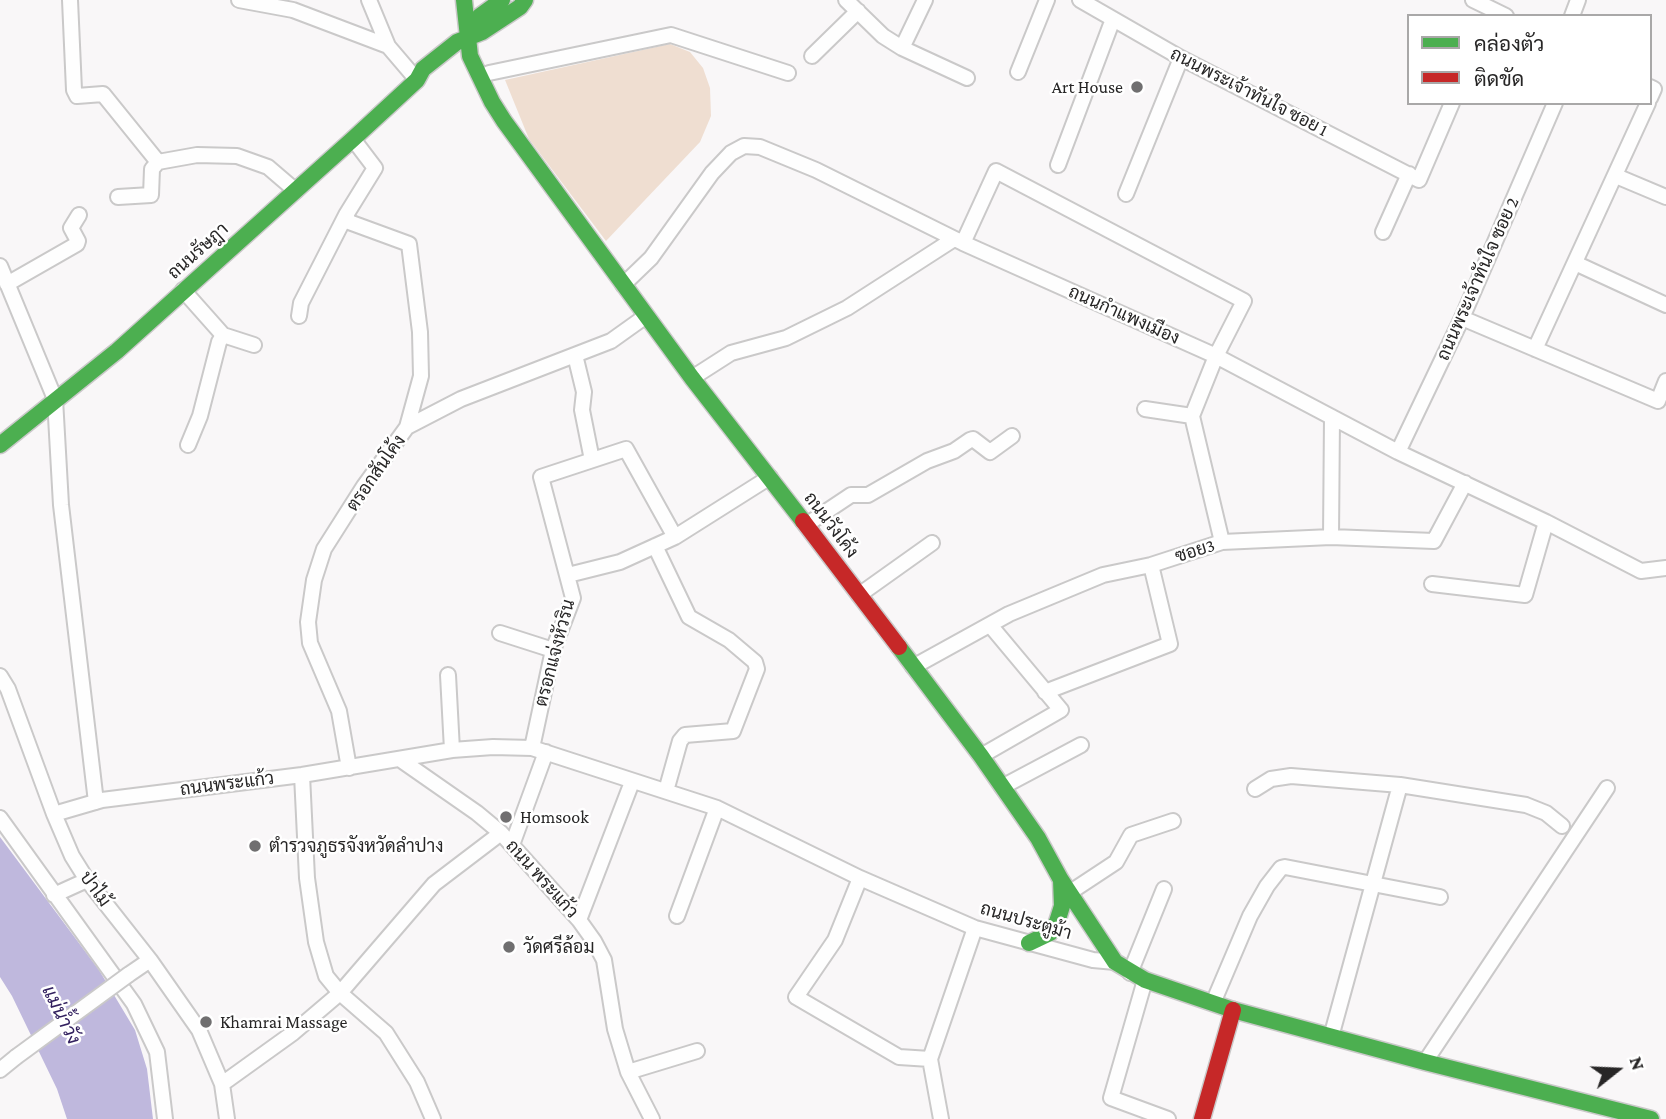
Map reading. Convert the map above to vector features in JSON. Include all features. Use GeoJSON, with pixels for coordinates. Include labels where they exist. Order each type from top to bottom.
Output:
{"type":"FeatureCollection","features":[{"type":"Feature","properties":{"kind":"main road"},"geometry":{"type":"LineString","coordinates":[[464,0],[467,37]]}},
{"type":"Feature","properties":{"kind":"main road"},"geometry":{"type":"LineString","coordinates":[[467,37],[480,16],[502,0]]}},
{"type":"Feature","properties":{"kind":"main road"},"geometry":{"type":"LineString","coordinates":[[467,37],[482,32],[520,7],[525,0]]}},
{"type":"Feature","properties":{"kind":"main road","name":"ถนนวังโค้ง"},"geometry":{"type":"LineString","coordinates":[[467,37],[481,52],[500,102],[504,121]]}},
{"type":"Feature","properties":{"kind":"main road","name":"ถนนวังโค้ง"},"geometry":{"type":"LineString","coordinates":[[467,37],[470,56],[504,121],[692,378],[981,756],[1038,838],[1065,887],[1115,962]]}},
{"type":"Feature","properties":{"kind":"main road","name":"ถนนรัษฎา"},"geometry":{"type":"LineString","coordinates":[[0,445],[117,351],[353,139],[417,80],[423,69],[467,37]]}},
{"type":"Feature","properties":{"kind":"main road"},"geometry":{"type":"LineString","coordinates":[[1029,943],[1050,933],[1057,922],[1065,887]]}},
{"type":"Feature","properties":{"kind":"main road","name":"ถนนประตูม้า"},"geometry":{"type":"LineString","coordinates":[[1115,962],[1138,977],[1233,1010],[1651,1119]]}},
{"type":"Feature","properties":{"kind":"main road"},"geometry":{"type":"LineString","coordinates":[[1202,1119],[1233,1010]]}},
{"type":"Feature","properties":{"kind":"street"},"geometry":{"type":"LineString","coordinates":[[70,0],[74,90],[77,96],[103,94],[158,162]]}},
{"type":"Feature","properties":{"kind":"street"},"geometry":{"type":"LineString","coordinates":[[239,0],[293,10],[388,46]]}},
{"type":"Feature","properties":{"kind":"street"},"geometry":{"type":"LineString","coordinates":[[369,0],[388,46],[417,80]]}},
{"type":"Feature","properties":{"kind":"street"},"geometry":{"type":"LineString","coordinates":[[846,0],[883,36],[902,48],[967,78]]}},
{"type":"Feature","properties":{"kind":"street"},"geometry":{"type":"LineString","coordinates":[[902,48],[925,0]]}},
{"type":"Feature","properties":{"kind":"street"},"geometry":{"type":"LineString","coordinates":[[1018,72],[1047,0]]}},
{"type":"Feature","properties":{"kind":"street","name":"ถนนพระเจ้าทันใจ ซอย 1"},"geometry":{"type":"LineString","coordinates":[[1080,0],[1181,58],[1414,177]]}},
{"type":"Feature","properties":{"kind":"street"},"geometry":{"type":"LineString","coordinates":[[1473,0],[1496,10]]}},
{"type":"Feature","properties":{"kind":"street"},"geometry":{"type":"LineString","coordinates":[[812,56],[858,11]]}},
{"type":"Feature","properties":{"kind":"street"},"geometry":{"type":"LineString","coordinates":[[1058,165],[1113,19]]}},
{"type":"Feature","properties":{"kind":"street"},"geometry":{"type":"LineString","coordinates":[[489,73],[671,35],[788,73]]}},
{"type":"Feature","properties":{"kind":"street"},"geometry":{"type":"LineString","coordinates":[[1126,194],[1181,58]]}},
{"type":"Feature","properties":{"kind":"street"},"geometry":{"type":"LineString","coordinates":[[1383,232],[1451,105]]}},
{"type":"Feature","properties":{"kind":"street","name":"ถนนพระเจ้าทันใจ ซอย 2"},"geometry":{"type":"LineString","coordinates":[[1398,453],[1462,318],[1554,105]]}},
{"type":"Feature","properties":{"kind":"street"},"geometry":{"type":"LineString","coordinates":[[1535,349],[1647,105]]}},
{"type":"Feature","properties":{"kind":"street"},"geometry":{"type":"LineString","coordinates":[[299,316],[301,303],[346,215],[375,168],[353,139]]}},
{"type":"Feature","properties":{"kind":"street","name":"ถนนกำแพงเมือง"},"geometry":{"type":"LineString","coordinates":[[623,285],[651,258],[712,173],[731,153],[744,146],[760,146],[816,170],[959,241],[1216,356],[1398,453],[1546,522],[1641,571],[1666,568]]}},
{"type":"Feature","properties":{"kind":"street"},"geometry":{"type":"LineString","coordinates":[[118,197],[151,195],[152,169],[158,162],[198,155],[237,156],[268,167],[296,191]]}},
{"type":"Feature","properties":{"kind":"street"},"geometry":{"type":"LineString","coordinates":[[692,378],[731,353],[786,338],[847,308],[959,241],[996,171],[1244,301],[1216,356],[1192,416],[1222,542]]}},
{"type":"Feature","properties":{"kind":"street"},"geometry":{"type":"LineString","coordinates":[[1616,176],[1666,197]]}},
{"type":"Feature","properties":{"kind":"street"},"geometry":{"type":"LineString","coordinates":[[7,284],[77,244],[71,228],[79,215]]}},
{"type":"Feature","properties":{"kind":"street","name":"ตรอกสันโค้ง"},"geometry":{"type":"LineString","coordinates":[[346,215],[349,222],[409,244],[420,332],[421,376],[407,427],[324,549],[314,580],[308,622],[310,643],[339,711],[349,768]]}},
{"type":"Feature","properties":{"kind":"street"},"geometry":{"type":"LineString","coordinates":[[1575,263],[1666,305]]}},
{"type":"Feature","properties":{"kind":"street"},"geometry":{"type":"LineString","coordinates":[[0,266],[55,399],[61,505],[96,802]]}},
{"type":"Feature","properties":{"kind":"street"},"geometry":{"type":"LineString","coordinates":[[183,290],[223,335],[254,345]]}},
{"type":"Feature","properties":{"kind":"street"},"geometry":{"type":"LineString","coordinates":[[407,427],[461,399],[611,341],[646,316]]}},
{"type":"Feature","properties":{"kind":"street"},"geometry":{"type":"LineString","coordinates":[[1462,318],[1658,401],[1666,381]]}},
{"type":"Feature","properties":{"kind":"street"},"geometry":{"type":"LineString","coordinates":[[188,445],[200,416],[223,335]]}},
{"type":"Feature","properties":{"kind":"street"},"geometry":{"type":"LineString","coordinates":[[575,355],[584,392],[582,410],[592,460]]}},
{"type":"Feature","properties":{"kind":"street"},"geometry":{"type":"LineString","coordinates":[[1145,409],[1192,416]]}},
{"type":"Feature","properties":{"kind":"street"},"geometry":{"type":"LineString","coordinates":[[1331,537],[1332,417]]}},
{"type":"Feature","properties":{"kind":"street"},"geometry":{"type":"LineString","coordinates":[[806,524],[851,495],[869,495],[927,461],[954,451],[970,440],[973,439],[990,452],[1012,436]]}},
{"type":"Feature","properties":{"kind":"street"},"geometry":{"type":"LineString","coordinates":[[568,575],[541,477],[626,449],[675,537]]}},
{"type":"Feature","properties":{"kind":"street","name":"ตรอกแจ่งหัวริน"},"geometry":{"type":"LineString","coordinates":[[512,845],[539,750],[553,650],[573,598],[568,575],[620,562],[675,537],[770,477]]}},
{"type":"Feature","properties":{"kind":"street","name":"ซอย3"},"geometry":{"type":"LineString","coordinates":[[913,667],[1009,614],[1103,575],[1152,565],[1222,542],[1331,537],[1434,541],[1465,483]]}},
{"type":"Feature","properties":{"kind":"street"},"geometry":{"type":"LineString","coordinates":[[1432,584],[1525,596],[1546,522]]}},
{"type":"Feature","properties":{"kind":"street"},"geometry":{"type":"LineString","coordinates":[[859,595],[932,543]]}},
{"type":"Feature","properties":{"kind":"street"},"geometry":{"type":"LineString","coordinates":[[655,546],[689,617],[729,640],[755,663],[757,669],[733,731],[685,735],[680,741],[666,791]]}},
{"type":"Feature","properties":{"kind":"street"},"geometry":{"type":"LineString","coordinates":[[1045,691],[1170,644],[1152,565]]}},
{"type":"Feature","properties":{"kind":"street"},"geometry":{"type":"LineString","coordinates":[[981,756],[1061,710],[990,625]]}},
{"type":"Feature","properties":{"kind":"street"},"geometry":{"type":"LineString","coordinates":[[500,633],[553,650]]}},
{"type":"Feature","properties":{"kind":"street"},"geometry":{"type":"LineString","coordinates":[[448,675],[452,750]]}},
{"type":"Feature","properties":{"kind":"street","name":"ป่าไม้"},"geometry":{"type":"LineString","coordinates":[[0,677],[8,689],[72,856],[199,1030],[222,1084],[227,1119]]}},
{"type":"Feature","properties":{"kind":"street"},"geometry":{"type":"LineString","coordinates":[[1002,787],[1081,745]]}},
{"type":"Feature","properties":{"kind":"street","name":"ถนนประตูม้า"},"geometry":{"type":"LineString","coordinates":[[401,760],[452,750],[493,747],[539,750],[717,808],[860,878],[975,928],[1093,960],[1115,962]]}},
{"type":"Feature","properties":{"kind":"street","name":"ถนนพระแก้ว"},"geometry":{"type":"LineString","coordinates":[[54,814],[96,802],[401,760]]}},
{"type":"Feature","properties":{"kind":"street","name":"ถนน พระแก้ว"},"geometry":{"type":"LineString","coordinates":[[401,760],[501,833],[579,920],[594,941],[604,960],[615,1029],[628,1072],[652,1119]]}},
{"type":"Feature","properties":{"kind":"street"},"geometry":{"type":"LineString","coordinates":[[302,775],[307,878],[316,942],[326,976],[340,993],[386,1033],[417,1082],[433,1119]]}},
{"type":"Feature","properties":{"kind":"street"},"geometry":{"type":"LineString","coordinates":[[1255,789],[1271,779],[1291,776],[1400,785],[1526,805],[1546,813],[1562,826]]}},
{"type":"Feature","properties":{"kind":"street"},"geometry":{"type":"LineString","coordinates":[[579,920],[632,782]]}},
{"type":"Feature","properties":{"kind":"street"},"geometry":{"type":"LineString","coordinates":[[1331,1037],[1400,785]]}},
{"type":"Feature","properties":{"kind":"street"},"geometry":{"type":"LineString","coordinates":[[1425,1062],[1607,788]]}},
{"type":"Feature","properties":{"kind":"street"},"geometry":{"type":"LineString","coordinates":[[677,916],[717,808]]}},
{"type":"Feature","properties":{"kind":"street"},"geometry":{"type":"LineString","coordinates":[[0,818],[134,1004],[157,1052],[165,1119]]}},
{"type":"Feature","properties":{"kind":"street"},"geometry":{"type":"LineString","coordinates":[[1065,887],[1116,862],[1131,835],[1173,821]]}},
{"type":"Feature","properties":{"kind":"street"},"geometry":{"type":"LineString","coordinates":[[222,1084],[293,1033],[340,993],[434,884],[501,833]]}},
{"type":"Feature","properties":{"kind":"street"},"geometry":{"type":"LineString","coordinates":[[1213,1003],[1250,916],[1281,868],[1440,897]]}},
{"type":"Feature","properties":{"kind":"street"},"geometry":{"type":"LineString","coordinates":[[860,878],[835,940],[796,997],[899,1057],[930,1059]]}},
{"type":"Feature","properties":{"kind":"street"},"geometry":{"type":"LineString","coordinates":[[54,895],[87,880]]}},
{"type":"Feature","properties":{"kind":"street"},"geometry":{"type":"LineString","coordinates":[[1164,889],[1138,977],[1111,1098],[1168,1119]]}},
{"type":"Feature","properties":{"kind":"street"},"geometry":{"type":"LineString","coordinates":[[941,1119],[930,1059],[975,928]]}},
{"type":"Feature","properties":{"kind":"street"},"geometry":{"type":"LineString","coordinates":[[0,1070],[150,960]]}},
{"type":"Feature","properties":{"kind":"street"},"geometry":{"type":"LineString","coordinates":[[628,1072],[697,1051]]}},
{"type":"Feature","properties":{"kind":"shaded area"},"geometry":{"type":"Polygon","coordinates":[[[670,44],[690,52],[703,68],[710,88],[711,116],[700,142],[606,241],[529,139],[505,80],[670,44]]]}},
{"type":"Feature","properties":{"kind":"water","name":"แม่น้ำวัง"},"geometry":{"type":"Polygon","coordinates":[[[0,837],[99,970],[135,1030],[147,1069],[153,1119],[67,1119],[57,1089],[0,977],[0,837]]]}},
{"type":"Feature","properties":{"kind":"traffic: fast"},"geometry":{"type":"LineString","coordinates":[[464,0],[470,56],[504,121],[692,378],[803,521]]}},
{"type":"Feature","properties":{"kind":"traffic: fast"},"geometry":{"type":"LineString","coordinates":[[466,40],[480,16],[502,0]]}},
{"type":"Feature","properties":{"kind":"traffic: fast"},"geometry":{"type":"LineString","coordinates":[[0,445],[117,351],[353,139],[417,80],[423,69],[457,42],[482,32],[520,7],[525,0]]}},
{"type":"Feature","properties":{"kind":"traffic: fast"},"geometry":{"type":"LineString","coordinates":[[899,647],[981,756],[1038,838],[1061,880],[1115,962],[1145,980],[1233,1010],[1651,1119]]}},
{"type":"Feature","properties":{"kind":"traffic: fast"},"geometry":{"type":"LineString","coordinates":[[1029,943],[1050,933],[1057,922],[1062,906],[1061,880]]}},
{"type":"Feature","properties":{"kind":"traffic: jam"},"geometry":{"type":"LineString","coordinates":[[803,521],[899,647]]}},
{"type":"Feature","properties":{"kind":"traffic: jam"},"geometry":{"type":"LineString","coordinates":[[1202,1119],[1233,1010]]}},
{"type":"Feature","properties":{"kind":"place","name":"Art House"},"geometry":{"type":"Point","coordinates":[1137,87]}},
{"type":"Feature","properties":{"kind":"place","name":"Homsook"},"geometry":{"type":"Point","coordinates":[506,817]}},
{"type":"Feature","properties":{"kind":"place","name":"ตำรวจภูธรจังหวัดลำปาง"},"geometry":{"type":"Point","coordinates":[255,846]}},
{"type":"Feature","properties":{"kind":"place","name":"วัดศรีล้อม"},"geometry":{"type":"Point","coordinates":[509,947]}},
{"type":"Feature","properties":{"kind":"place","name":"Khamrai Massage"},"geometry":{"type":"Point","coordinates":[206,1022]}}]}
